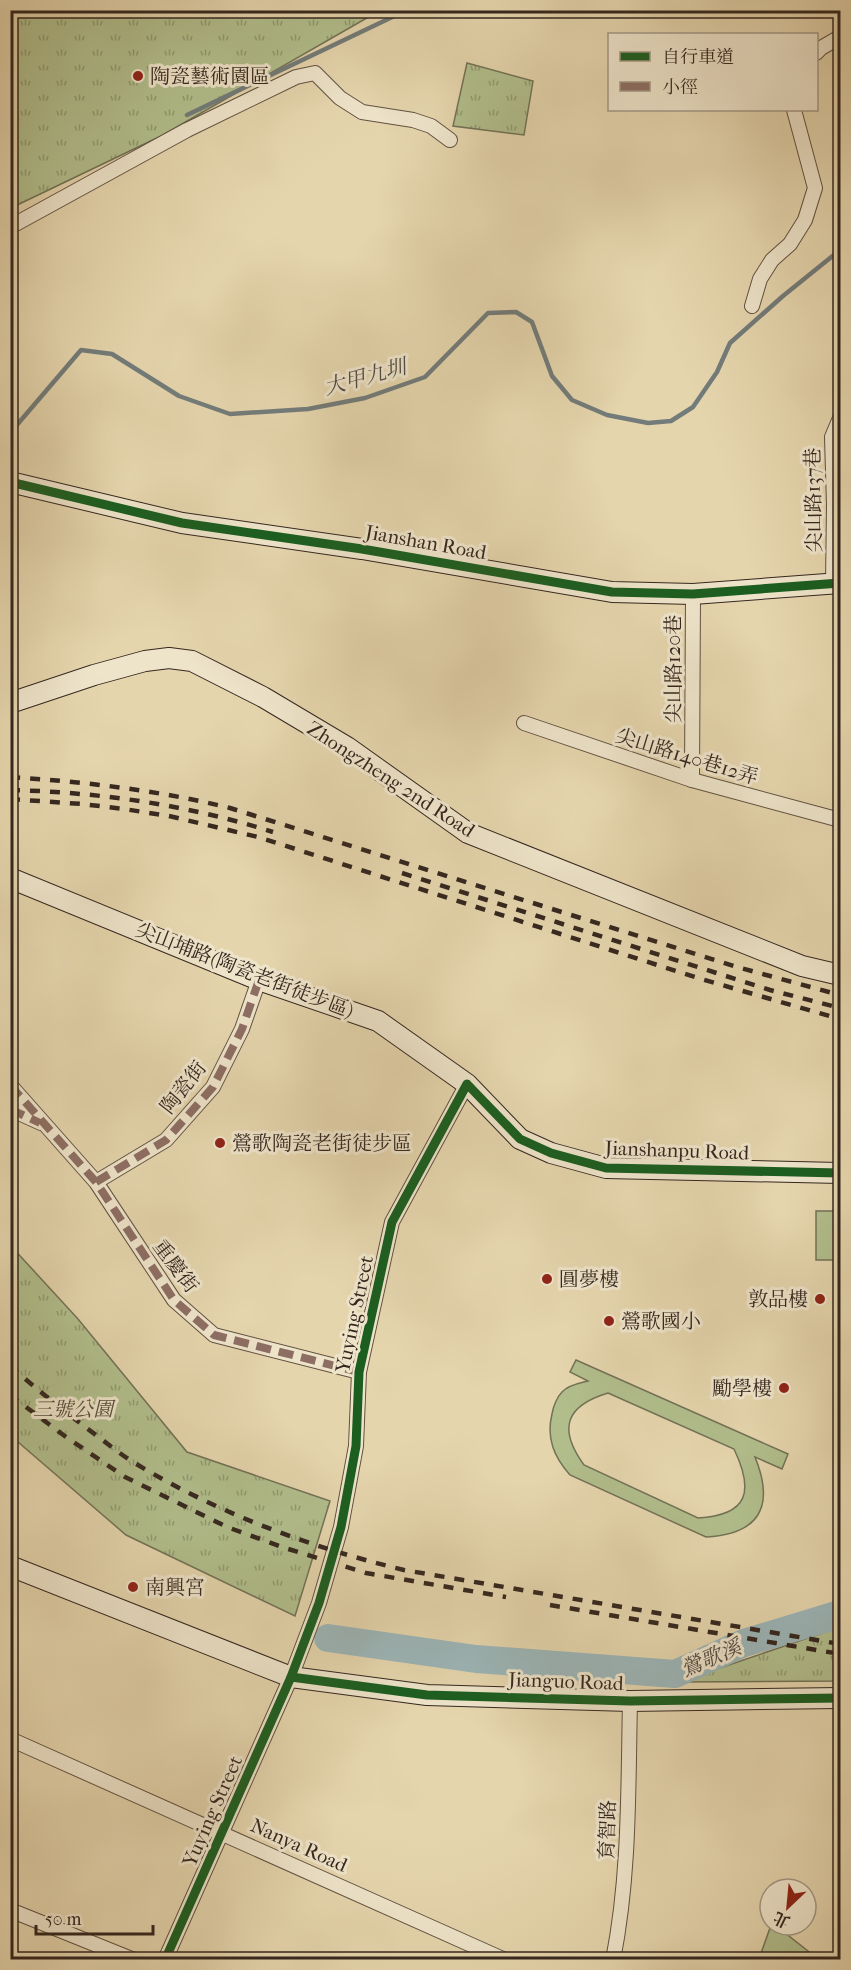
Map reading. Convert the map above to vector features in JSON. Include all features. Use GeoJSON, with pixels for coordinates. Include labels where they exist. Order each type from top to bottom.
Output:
{"type":"FeatureCollection","features":[{"type":"Feature","properties":{"kind":"main road","name":"Jianshan Road"},"geometry":{"type":"LineString","coordinates":[[10,482],[182,523],[362,549],[612,592],[693,594],[837,583]]}},
{"type":"Feature","properties":{"kind":"main road","name":"Zhongzheng 2nd Road"},"geometry":{"type":"LineString","coordinates":[[10,703],[144,661],[170,658],[192,661],[263,697],[347,747],[468,834],[802,966],[840,975]]}},
{"type":"Feature","properties":{"kind":"main road","name":"尖山埔路(陶瓷老街徒步區)"},"geometry":{"type":"LineString","coordinates":[[10,878],[259,980],[378,1021],[468,1084]]}},
{"type":"Feature","properties":{"kind":"main road","name":"Jianshanpu Road"},"geometry":{"type":"LineString","coordinates":[[468,1084],[520,1139],[551,1153],[606,1168],[840,1173]]}},
{"type":"Feature","properties":{"kind":"main road","name":"Jianguo Road"},"geometry":{"type":"LineString","coordinates":[[10,1566],[291,1677],[427,1695],[630,1701],[840,1698]]}},
{"type":"Feature","properties":{"kind":"street"},"geometry":{"type":"LineString","coordinates":[[818,51],[840,37]]}},
{"type":"Feature","properties":{"kind":"street"},"geometry":{"type":"LineString","coordinates":[[10,227],[187,130],[297,77],[315,73],[340,98],[362,112],[413,120],[431,126],[450,140]]}},
{"type":"Feature","properties":{"kind":"street"},"geometry":{"type":"LineString","coordinates":[[752,306],[760,279],[772,260],[789,244],[805,220],[814,188],[794,111]]}},
{"type":"Feature","properties":{"kind":"street","name":"尖山路137巷"},"geometry":{"type":"LineString","coordinates":[[837,583],[832,437],[840,418]]}},
{"type":"Feature","properties":{"kind":"street","name":"尖山路120巷"},"geometry":{"type":"LineString","coordinates":[[692,780],[693,594]]}},
{"type":"Feature","properties":{"kind":"street","name":"尖山路140巷12弄"},"geometry":{"type":"LineString","coordinates":[[524,723],[692,780],[840,820]]}},
{"type":"Feature","properties":{"kind":"street","name":"陶瓷街"},"geometry":{"type":"LineString","coordinates":[[96,1182],[166,1140],[213,1087],[242,1029],[259,980]]}},
{"type":"Feature","properties":{"kind":"street","name":"Yuying Street"},"geometry":{"type":"LineString","coordinates":[[165,1959],[291,1677],[319,1603],[341,1527],[356,1446],[359,1372],[392,1222],[468,1084]]}},
{"type":"Feature","properties":{"kind":"street","name":"重慶街"},"geometry":{"type":"LineString","coordinates":[[10,1085],[96,1182],[142,1255],[174,1300],[214,1335],[359,1372]]}},
{"type":"Feature","properties":{"kind":"street","name":"重慶街"},"geometry":{"type":"LineString","coordinates":[[10,1109],[45,1125]]}},
{"type":"Feature","properties":{"kind":"street","name":"育智路"},"geometry":{"type":"LineString","coordinates":[[613,1959],[621,1918],[628,1834],[630,1701]]}},
{"type":"Feature","properties":{"kind":"street","name":"Nanya Road"},"geometry":{"type":"LineString","coordinates":[[10,1739],[505,1959]]}},
{"type":"Feature","properties":{"kind":"street"},"geometry":{"type":"LineString","coordinates":[[10,1910],[134,1959]]}},
{"type":"Feature","properties":{"kind":"green space","name":"陶瓷藝術園區"},"geometry":{"type":"Polygon","coordinates":[[[11,10],[379,11],[161,136],[11,208],[11,10]]]}},
{"type":"Feature","properties":{"kind":"green space"},"geometry":{"type":"Polygon","coordinates":[[[467,63],[533,81],[524,135],[453,126],[467,63]]]}},
{"type":"Feature","properties":{"kind":"green space"},"geometry":{"type":"Polygon","coordinates":[[[816,1211],[840,1211],[840,1260],[816,1260],[816,1211]]]}},
{"type":"Feature","properties":{"kind":"green space","name":"三號公園"},"geometry":{"type":"Polygon","coordinates":[[[11,1246],[78,1319],[187,1452],[330,1501],[295,1616],[126,1535],[11,1436],[11,1246]]]}},
{"type":"Feature","properties":{"kind":"green space"},"geometry":{"type":"Polygon","coordinates":[[[576,1360],[788,1454],[782,1469],[755,1457],[761,1474],[763,1503],[751,1523],[724,1535],[706,1537],[570,1475],[553,1447],[550,1423],[553,1408],[560,1394],[571,1386],[588,1381],[570,1372],[576,1360]],[[608,1393],[582,1405],[570,1420],[571,1440],[584,1465],[698,1518],[728,1512],[743,1498],[744,1477],[734,1449],[608,1393]]]}},
{"type":"Feature","properties":{"kind":"green space"},"geometry":{"type":"Polygon","coordinates":[[[840,1627],[840,1681],[679,1682],[840,1627]]]}},
{"type":"Feature","properties":{"kind":"green space"},"geometry":{"type":"Polygon","coordinates":[[[767,1937],[790,1937],[818,1959],[759,1959],[767,1937]]]}},
{"type":"Feature","properties":{"kind":"waterway"},"geometry":{"type":"LineString","coordinates":[[187,115],[407,10]]}},
{"type":"Feature","properties":{"kind":"waterway","name":"大甲九圳"},"geometry":{"type":"LineString","coordinates":[[10,433],[81,350],[112,354],[179,396],[230,414],[308,409],[365,398],[425,377],[488,313],[516,312],[532,322],[552,376],[572,400],[607,415],[648,423],[671,421],[693,407],[717,372],[730,343],[840,250]]}},
{"type":"Feature","properties":{"kind":"waterway","name":"鶯歌溪"},"geometry":{"type":"LineString","coordinates":[[328,1638],[476,1659],[675,1674],[744,1643],[840,1614]]}},
{"type":"Feature","properties":{"kind":"railway"},"geometry":{"type":"LineString","coordinates":[[10,777],[121,788],[176,796],[230,808],[737,967],[840,995]]}},
{"type":"Feature","properties":{"kind":"railway"},"geometry":{"type":"LineString","coordinates":[[10,790],[110,797],[176,807],[273,832]]}},
{"type":"Feature","properties":{"kind":"railway"},"geometry":{"type":"LineString","coordinates":[[10,799],[124,809],[169,816],[258,837],[701,979],[840,1019]]}},
{"type":"Feature","properties":{"kind":"railway"},"geometry":{"type":"LineString","coordinates":[[402,873],[770,990],[840,1008]]}},
{"type":"Feature","properties":{"kind":"railway"},"geometry":{"type":"LineString","coordinates":[[10,1366],[133,1462],[231,1513],[333,1551],[404,1570],[840,1644]]}},
{"type":"Feature","properties":{"kind":"railway"},"geometry":{"type":"LineString","coordinates":[[10,1395],[125,1477],[227,1527],[366,1573],[506,1597]]}},
{"type":"Feature","properties":{"kind":"railway"},"geometry":{"type":"LineString","coordinates":[[550,1605],[840,1654]]}},
{"type":"Feature","properties":{"kind":"marked path"},"geometry":{"type":"LineString","coordinates":[[96,1182],[166,1140],[213,1087],[242,1029],[259,980]]}},
{"type":"Feature","properties":{"kind":"marked path"},"geometry":{"type":"LineString","coordinates":[[10,1085],[96,1182],[174,1300],[214,1335],[359,1372]]}},
{"type":"Feature","properties":{"kind":"marked path"},"geometry":{"type":"LineString","coordinates":[[10,1109],[40,1123]]}},
{"type":"Feature","properties":{"kind":"cycle path"},"geometry":{"type":"LineString","coordinates":[[10,482],[182,523],[362,549],[612,592],[693,594],[840,583]]}},
{"type":"Feature","properties":{"kind":"cycle path"},"geometry":{"type":"LineString","coordinates":[[165,1960],[291,1677],[319,1603],[341,1527],[356,1446],[359,1372],[392,1222],[467,1084],[520,1139],[551,1153],[606,1168],[840,1173]]}},
{"type":"Feature","properties":{"kind":"cycle path"},"geometry":{"type":"LineString","coordinates":[[291,1677],[427,1695],[630,1701],[840,1698]]}},
{"type":"Feature","properties":{"kind":"place","name":"陶瓷藝術園區"},"geometry":{"type":"Point","coordinates":[138,76]}},
{"type":"Feature","properties":{"kind":"place","name":"鶯歌陶瓷老街徒步區"},"geometry":{"type":"Point","coordinates":[220,1143]}},
{"type":"Feature","properties":{"kind":"place","name":"圓夢樓"},"geometry":{"type":"Point","coordinates":[547,1279]}},
{"type":"Feature","properties":{"kind":"place","name":"敦品樓"},"geometry":{"type":"Point","coordinates":[820,1299]}},
{"type":"Feature","properties":{"kind":"place","name":"鶯歌國小"},"geometry":{"type":"Point","coordinates":[609,1321]}},
{"type":"Feature","properties":{"kind":"place","name":"勵學樓"},"geometry":{"type":"Point","coordinates":[784,1388]}},
{"type":"Feature","properties":{"kind":"place","name":"南興宮"},"geometry":{"type":"Point","coordinates":[133,1587]}}]}
